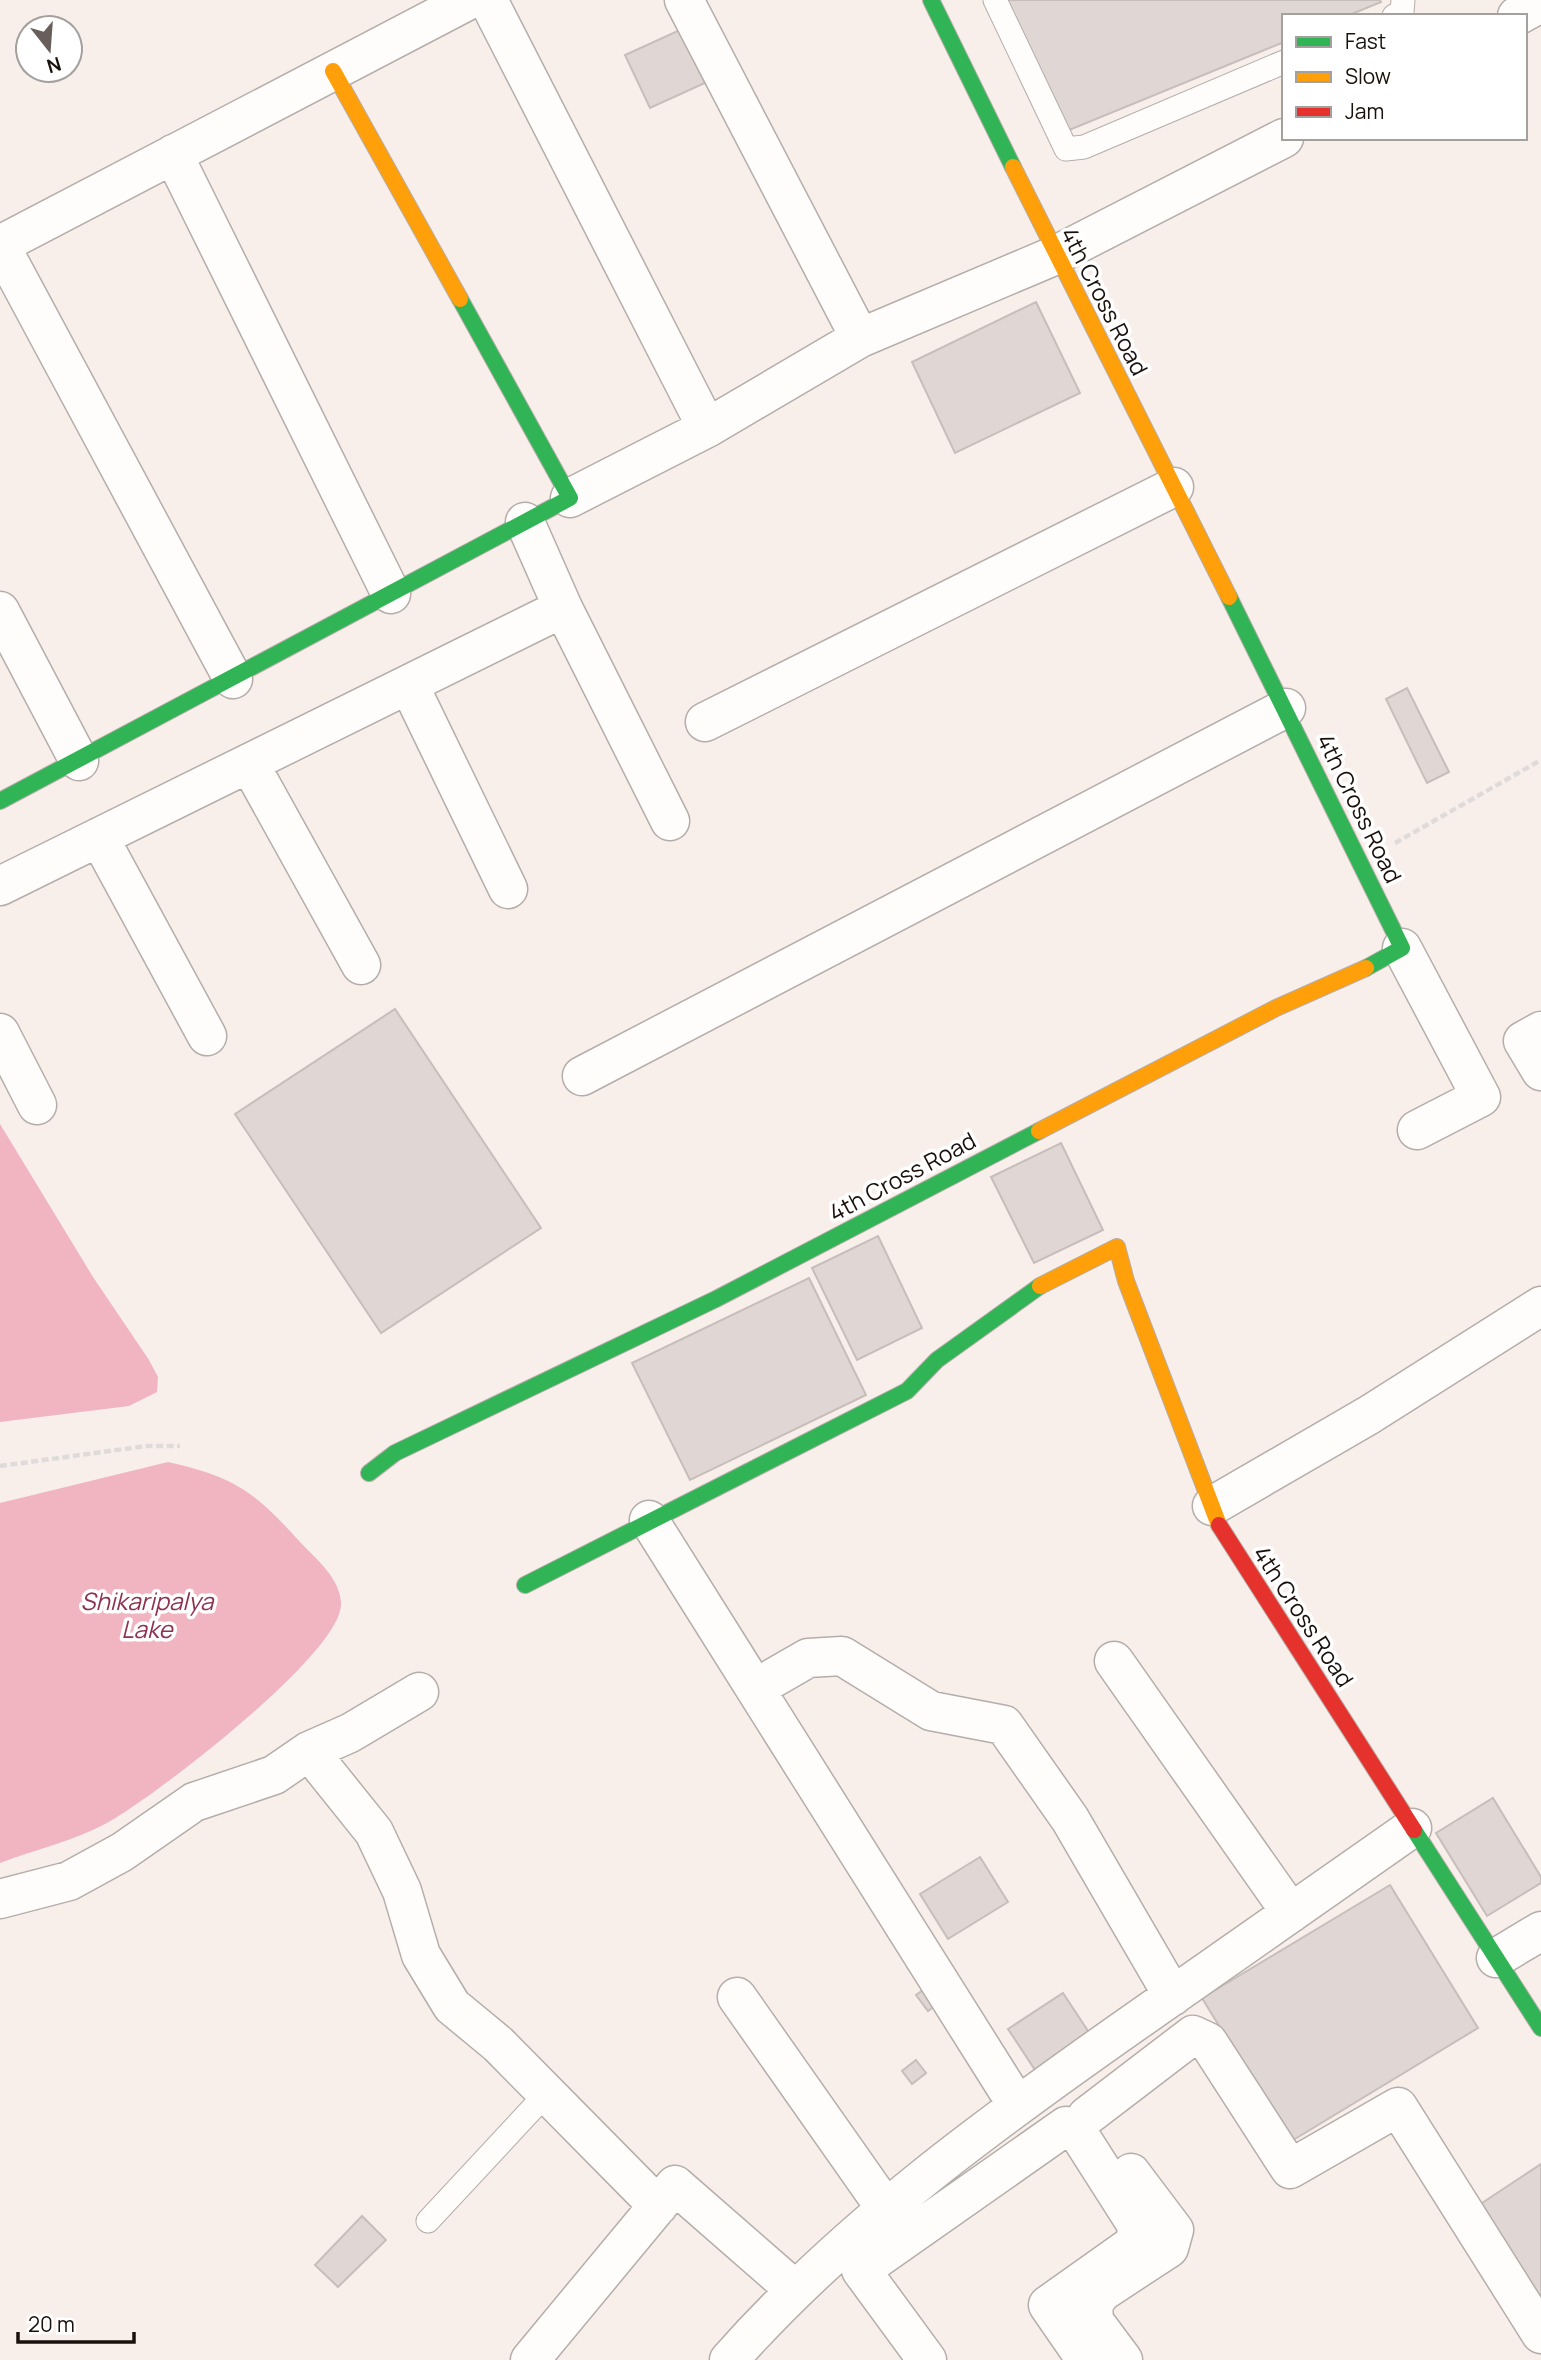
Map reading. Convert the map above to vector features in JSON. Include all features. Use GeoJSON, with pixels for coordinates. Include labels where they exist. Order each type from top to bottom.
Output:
{"type":"FeatureCollection","features":[{"type":"Feature","properties":{"kind":"street"},"geometry":{"type":"LineString","coordinates":[[233,679],[0,245],[469,0]]}},
{"type":"Feature","properties":{"kind":"street"},"geometry":{"type":"LineString","coordinates":[[488,0],[707,428]]}},
{"type":"Feature","properties":{"kind":"street"},"geometry":{"type":"LineString","coordinates":[[684,0],[860,338]]}},
{"type":"Feature","properties":{"kind":"street","name":"4th Cross Road"},"geometry":{"type":"LineString","coordinates":[[369,1473],[395,1453],[716,1298],[1241,1026],[1353,976],[1402,948],[1286,708],[1056,255],[931,0]]}},
{"type":"Feature","properties":{"kind":"street"},"geometry":{"type":"LineString","coordinates":[[1521,14],[1541,3]]}},
{"type":"Feature","properties":{"kind":"street"},"geometry":{"type":"LineString","coordinates":[[333,71],[570,498]]}},
{"type":"Feature","properties":{"kind":"street"},"geometry":{"type":"LineString","coordinates":[[0,800],[79,761],[570,498],[707,428],[860,338],[1056,255],[1282,139]]}},
{"type":"Feature","properties":{"kind":"street"},"geometry":{"type":"LineString","coordinates":[[173,154],[391,594]]}},
{"type":"Feature","properties":{"kind":"street"},"geometry":{"type":"LineString","coordinates":[[705,722],[1174,487]]}},
{"type":"Feature","properties":{"kind":"street"},"geometry":{"type":"LineString","coordinates":[[526,522],[564,608],[670,821]]}},
{"type":"Feature","properties":{"kind":"street"},"geometry":{"type":"LineString","coordinates":[[0,886],[564,608]]}},
{"type":"Feature","properties":{"kind":"street"},"geometry":{"type":"LineString","coordinates":[[0,611],[79,761]]}},
{"type":"Feature","properties":{"kind":"street"},"geometry":{"type":"LineString","coordinates":[[409,685],[508,889]]}},
{"type":"Feature","properties":{"kind":"street"},"geometry":{"type":"LineString","coordinates":[[582,1076],[1286,708]]}},
{"type":"Feature","properties":{"kind":"street"},"geometry":{"type":"LineString","coordinates":[[248,764],[360,965]]}},
{"type":"Feature","properties":{"kind":"street"},"geometry":{"type":"LineString","coordinates":[[99,837],[207,1036]]}},
{"type":"Feature","properties":{"kind":"street"},"geometry":{"type":"LineString","coordinates":[[1402,948],[1481,1097],[1417,1130]]}},
{"type":"Feature","properties":{"kind":"street"},"geometry":{"type":"LineString","coordinates":[[1541,1031],[1522,1041],[1541,1071]]}},
{"type":"Feature","properties":{"kind":"street"},"geometry":{"type":"LineString","coordinates":[[0,1033],[37,1105]]}},
{"type":"Feature","properties":{"kind":"street","name":"4th Cross Road"},"geometry":{"type":"LineString","coordinates":[[649,1520],[907,1391],[937,1360],[1028,1292],[1117,1247],[1126,1281],[1221,1529],[1541,2028]]}},
{"type":"Feature","properties":{"kind":"street"},"geometry":{"type":"LineString","coordinates":[[1212,1506],[1369,1415],[1541,1306]]}},
{"type":"Feature","properties":{"kind":"street"},"geometry":{"type":"LineString","coordinates":[[525,1585],[649,1520],[1017,2105]]}},
{"type":"Feature","properties":{"kind":"street"},"geometry":{"type":"LineString","coordinates":[[756,1688],[808,1658],[842,1656],[932,1711],[1004,1725],[1070,1819],[1173,1996]]}},
{"type":"Feature","properties":{"kind":"street"},"geometry":{"type":"LineString","coordinates":[[1114,1661],[1291,1913]]}},
{"type":"Feature","properties":{"kind":"street"},"geometry":{"type":"LineString","coordinates":[[0,1899],[69,1881],[122,1852],[194,1802],[274,1775],[309,1751],[350,1733],[419,1692]]}},
{"type":"Feature","properties":{"kind":"street"},"geometry":{"type":"LineString","coordinates":[[309,1751],[374,1832],[402,1891],[422,1955],[452,2006],[498,2044],[658,2206]]}},
{"type":"Feature","properties":{"kind":"street"},"geometry":{"type":"LineString","coordinates":[[927,2360],[861,2270],[883,2227],[1017,2105],[1412,1828]]}},
{"type":"Feature","properties":{"kind":"street"},"geometry":{"type":"LineString","coordinates":[[1496,1958],[1541,1931]]}},
{"type":"Feature","properties":{"kind":"street"},"geometry":{"type":"LineString","coordinates":[[737,1997],[883,2227]]}},
{"type":"Feature","properties":{"kind":"street"},"geometry":{"type":"LineString","coordinates":[[1087,2116],[1193,2035],[1208,2042],[1290,2169],[1398,2107],[1541,2334]]}},
{"type":"Feature","properties":{"kind":"street"},"geometry":{"type":"LineString","coordinates":[[1059,2076],[1174,2230],[1169,2248],[1102,2292],[1093,2304],[1094,2321],[1123,2360]]}},
{"type":"Feature","properties":{"kind":"street"},"geometry":{"type":"LineString","coordinates":[[729,2360],[794,2289],[831,2257],[1066,2126],[1080,2136],[1138,2227],[1134,2245],[1048,2305],[1086,2360]]}},
{"type":"Feature","properties":{"kind":"street"},"geometry":{"type":"LineString","coordinates":[[530,2360],[675,2185],[794,2289]]}},
{"type":"Feature","properties":{"kind":"street"},"geometry":{"type":"LineString","coordinates":[[831,2257],[910,2360]]}},
{"type":"Feature","properties":{"kind":"lane"},"geometry":{"type":"LineString","coordinates":[[995,0],[1066,149],[1084,148],[1282,63]]}},
{"type":"Feature","properties":{"kind":"lane"},"geometry":{"type":"LineString","coordinates":[[428,2221],[547,2093]]}},
{"type":"Feature","properties":{"kind":"path"},"geometry":{"type":"LineString","coordinates":[[1361,863],[1541,760]]}},
{"type":"Feature","properties":{"kind":"path"},"geometry":{"type":"LineString","coordinates":[[0,1466],[146,1446],[180,1446]]}},
{"type":"Feature","properties":{"kind":"water"},"geometry":{"type":"Polygon","coordinates":[[[0,1124],[93,1277],[149,1360],[158,1377],[157,1392],[129,1406],[0,1422],[0,1124]]]}},
{"type":"Feature","properties":{"kind":"water","name":"Shikaripalya Lake"},"geometry":{"type":"Polygon","coordinates":[[[168,1462],[227,1481],[270,1511],[332,1577],[341,1602],[334,1625],[312,1654],[280,1688],[200,1757],[128,1810],[93,1830],[0,1863],[0,1503],[168,1462]]]}},
{"type":"Feature","properties":{"kind":"building"},"geometry":{"type":"Polygon","coordinates":[[[1007,0],[1381,2],[1352,14],[1282,14],[1282,43],[1062,133],[1007,0]]]}},
{"type":"Feature","properties":{"kind":"building"},"geometry":{"type":"Polygon","coordinates":[[[693,24],[718,77],[650,108],[625,55],[693,24]]]}},
{"type":"Feature","properties":{"kind":"building"},"geometry":{"type":"Polygon","coordinates":[[[1036,302],[1080,393],[955,453],[912,362],[1036,302]]]}},
{"type":"Feature","properties":{"kind":"building"},"geometry":{"type":"Polygon","coordinates":[[[1407,688],[1449,772],[1427,783],[1386,699],[1407,688]]]}},
{"type":"Feature","properties":{"kind":"building"},"geometry":{"type":"Polygon","coordinates":[[[395,1009],[541,1228],[381,1333],[235,1114],[395,1009]]]}},
{"type":"Feature","properties":{"kind":"building"},"geometry":{"type":"Polygon","coordinates":[[[1061,1143],[1103,1230],[1034,1263],[991,1177],[1061,1143]]]}},
{"type":"Feature","properties":{"kind":"building"},"geometry":{"type":"Polygon","coordinates":[[[878,1236],[922,1328],[857,1360],[812,1268],[878,1236]]]}},
{"type":"Feature","properties":{"kind":"building"},"geometry":{"type":"Polygon","coordinates":[[[809,1278],[866,1395],[690,1480],[632,1363],[809,1278]]]}},
{"type":"Feature","properties":{"kind":"building"},"geometry":{"type":"Polygon","coordinates":[[[1493,1798],[1541,1877],[1541,1883],[1487,1916],[1436,1833],[1493,1798]]]}},
{"type":"Feature","properties":{"kind":"building"},"geometry":{"type":"Polygon","coordinates":[[[980,1857],[1008,1902],[948,1939],[920,1894],[980,1857]]]}},
{"type":"Feature","properties":{"kind":"building"},"geometry":{"type":"Polygon","coordinates":[[[1390,1885],[1478,2028],[1290,2142],[1202,1998],[1390,1885]]]}},
{"type":"Feature","properties":{"kind":"building"},"geometry":{"type":"Polygon","coordinates":[[[926,1988],[937,2004],[928,2011],[916,1995],[926,1988]]]}},
{"type":"Feature","properties":{"kind":"building"},"geometry":{"type":"Polygon","coordinates":[[[1063,1993],[1094,2040],[1039,2076],[1008,2029],[1063,1993]]]}},
{"type":"Feature","properties":{"kind":"building"},"geometry":{"type":"Polygon","coordinates":[[[916,2060],[926,2073],[912,2084],[902,2071],[916,2060]]]}},
{"type":"Feature","properties":{"kind":"building"},"geometry":{"type":"Polygon","coordinates":[[[1541,2164],[1541,2305],[1476,2207],[1541,2164]]]}},
{"type":"Feature","properties":{"kind":"building"},"geometry":{"type":"Polygon","coordinates":[[[362,2216],[386,2240],[338,2287],[315,2265],[362,2216]]]}},
{"type":"Feature","properties":{"kind":"traffic: fast"},"geometry":{"type":"LineString","coordinates":[[931,0],[1013,167]]}},
{"type":"Feature","properties":{"kind":"traffic: fast"},"geometry":{"type":"LineString","coordinates":[[0,801],[570,498],[460,299]]}},
{"type":"Feature","properties":{"kind":"traffic: fast"},"geometry":{"type":"LineString","coordinates":[[1229,597],[1402,948],[1366,968]]}},
{"type":"Feature","properties":{"kind":"traffic: fast"},"geometry":{"type":"LineString","coordinates":[[369,1473],[395,1453],[716,1299],[1039,1131]]}},
{"type":"Feature","properties":{"kind":"traffic: fast"},"geometry":{"type":"LineString","coordinates":[[525,1585],[907,1391],[937,1360],[1040,1286]]}},
{"type":"Feature","properties":{"kind":"traffic: fast"},"geometry":{"type":"LineString","coordinates":[[1414,1830],[1541,2028]]}},
{"type":"Feature","properties":{"kind":"traffic: slow"},"geometry":{"type":"LineString","coordinates":[[333,71],[460,299]]}},
{"type":"Feature","properties":{"kind":"traffic: slow"},"geometry":{"type":"LineString","coordinates":[[1013,167],[1229,597]]}},
{"type":"Feature","properties":{"kind":"traffic: slow"},"geometry":{"type":"LineString","coordinates":[[1039,1131],[1276,1008],[1366,968]]}},
{"type":"Feature","properties":{"kind":"traffic: slow"},"geometry":{"type":"LineString","coordinates":[[1040,1286],[1117,1247],[1126,1281],[1219,1525]]}},
{"type":"Feature","properties":{"kind":"traffic: jam"},"geometry":{"type":"LineString","coordinates":[[1219,1525],[1414,1830]]}}]}
